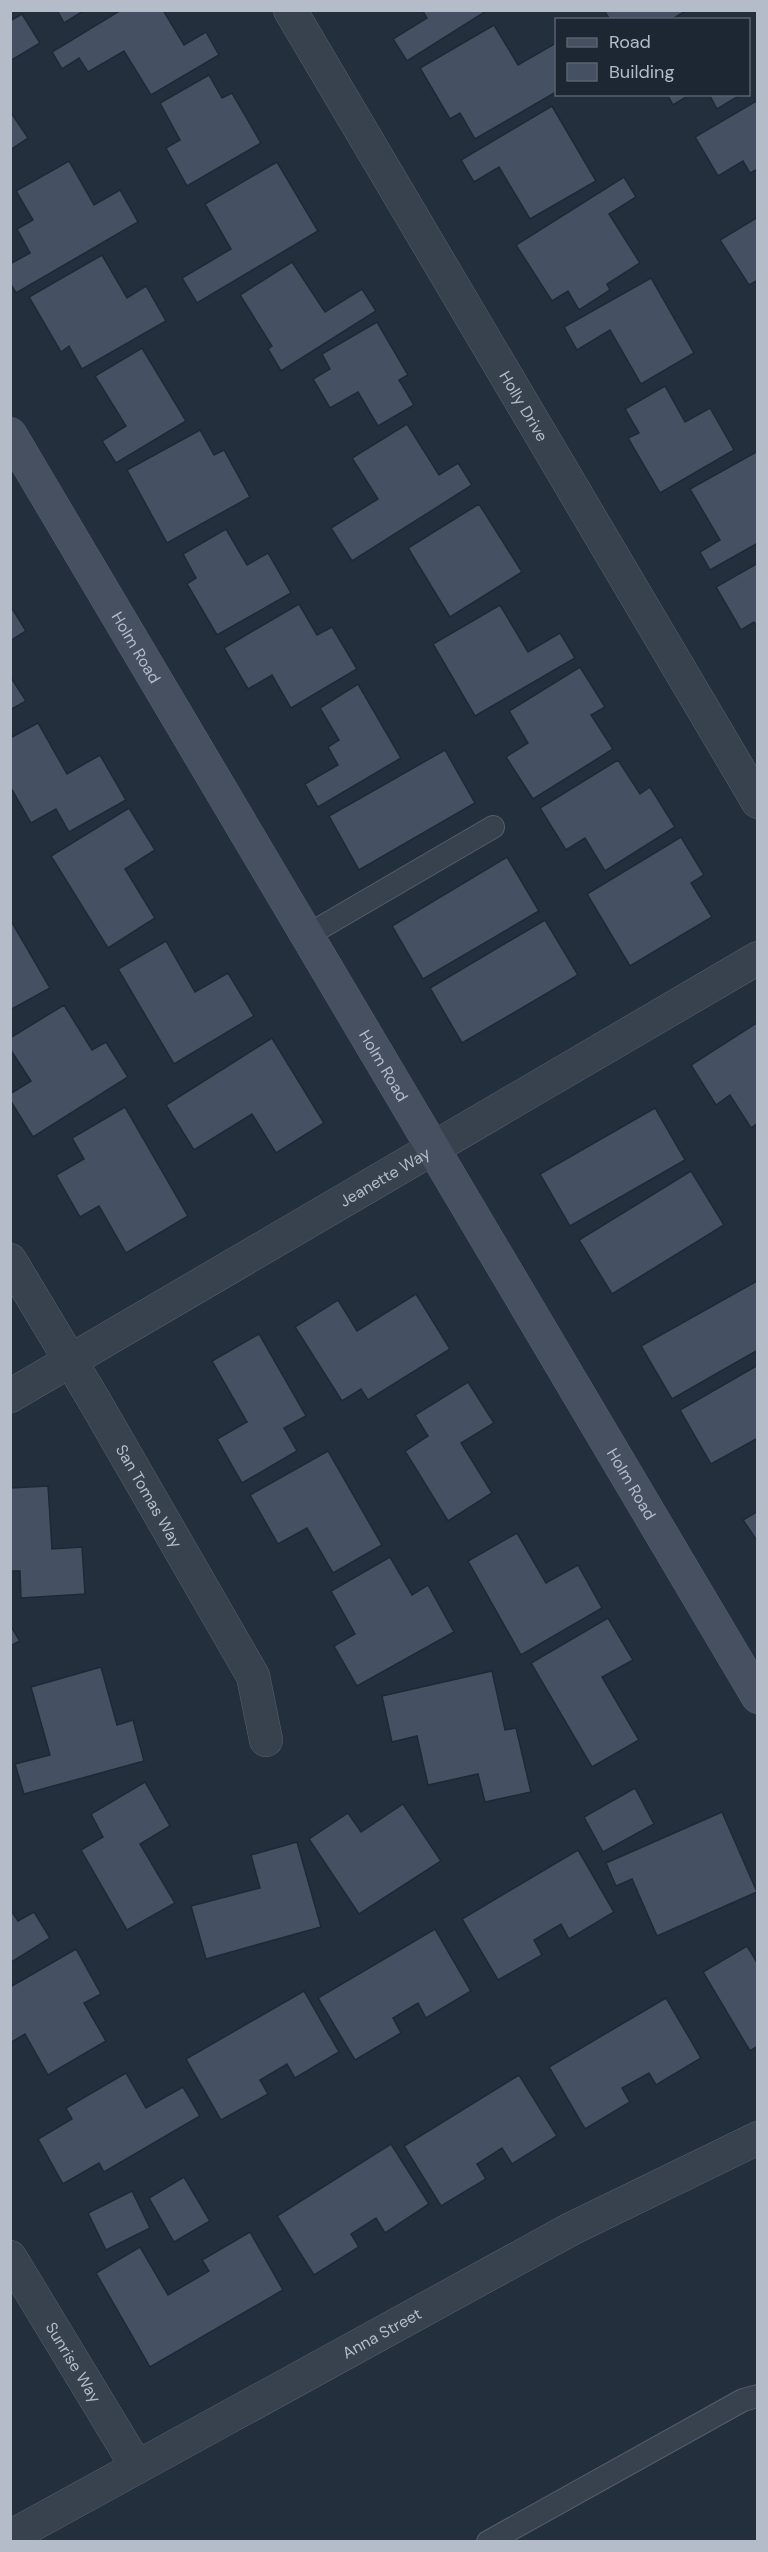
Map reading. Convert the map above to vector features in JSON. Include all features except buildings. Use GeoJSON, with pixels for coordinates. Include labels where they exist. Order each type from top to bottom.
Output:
{"type":"FeatureCollection","features":[{"type":"Feature","properties":{"kind":"street","name":"Holly Drive"},"geometry":{"type":"LineString","coordinates":[[290,10],[758,802]]}},
{"type":"Feature","properties":{"kind":"street","name":"Holm Road"},"geometry":{"type":"LineString","coordinates":[[10,434],[758,1697]]}},
{"type":"Feature","properties":{"kind":"street","name":"Jeanette Way"},"geometry":{"type":"LineString","coordinates":[[10,1396],[758,958]]}},
{"type":"Feature","properties":{"kind":"street","name":"San Tomas Way"},"geometry":{"type":"LineString","coordinates":[[10,1260],[71,1359],[253,1676],[266,1740]]}},
{"type":"Feature","properties":{"kind":"street","name":"Anna Street"},"geometry":{"type":"LineString","coordinates":[[10,2537],[571,2229],[758,2138]]}},
{"type":"Feature","properties":{"kind":"street","name":"Sunrise Way"},"geometry":{"type":"LineString","coordinates":[[10,2257],[137,2467]]}},
{"type":"Feature","properties":{"kind":"lane"},"geometry":{"type":"LineString","coordinates":[[308,935],[493,827]]}},
{"type":"Feature","properties":{"kind":"lane"},"geometry":{"type":"LineString","coordinates":[[488,2541],[743,2400],[758,2396]]}}]}
